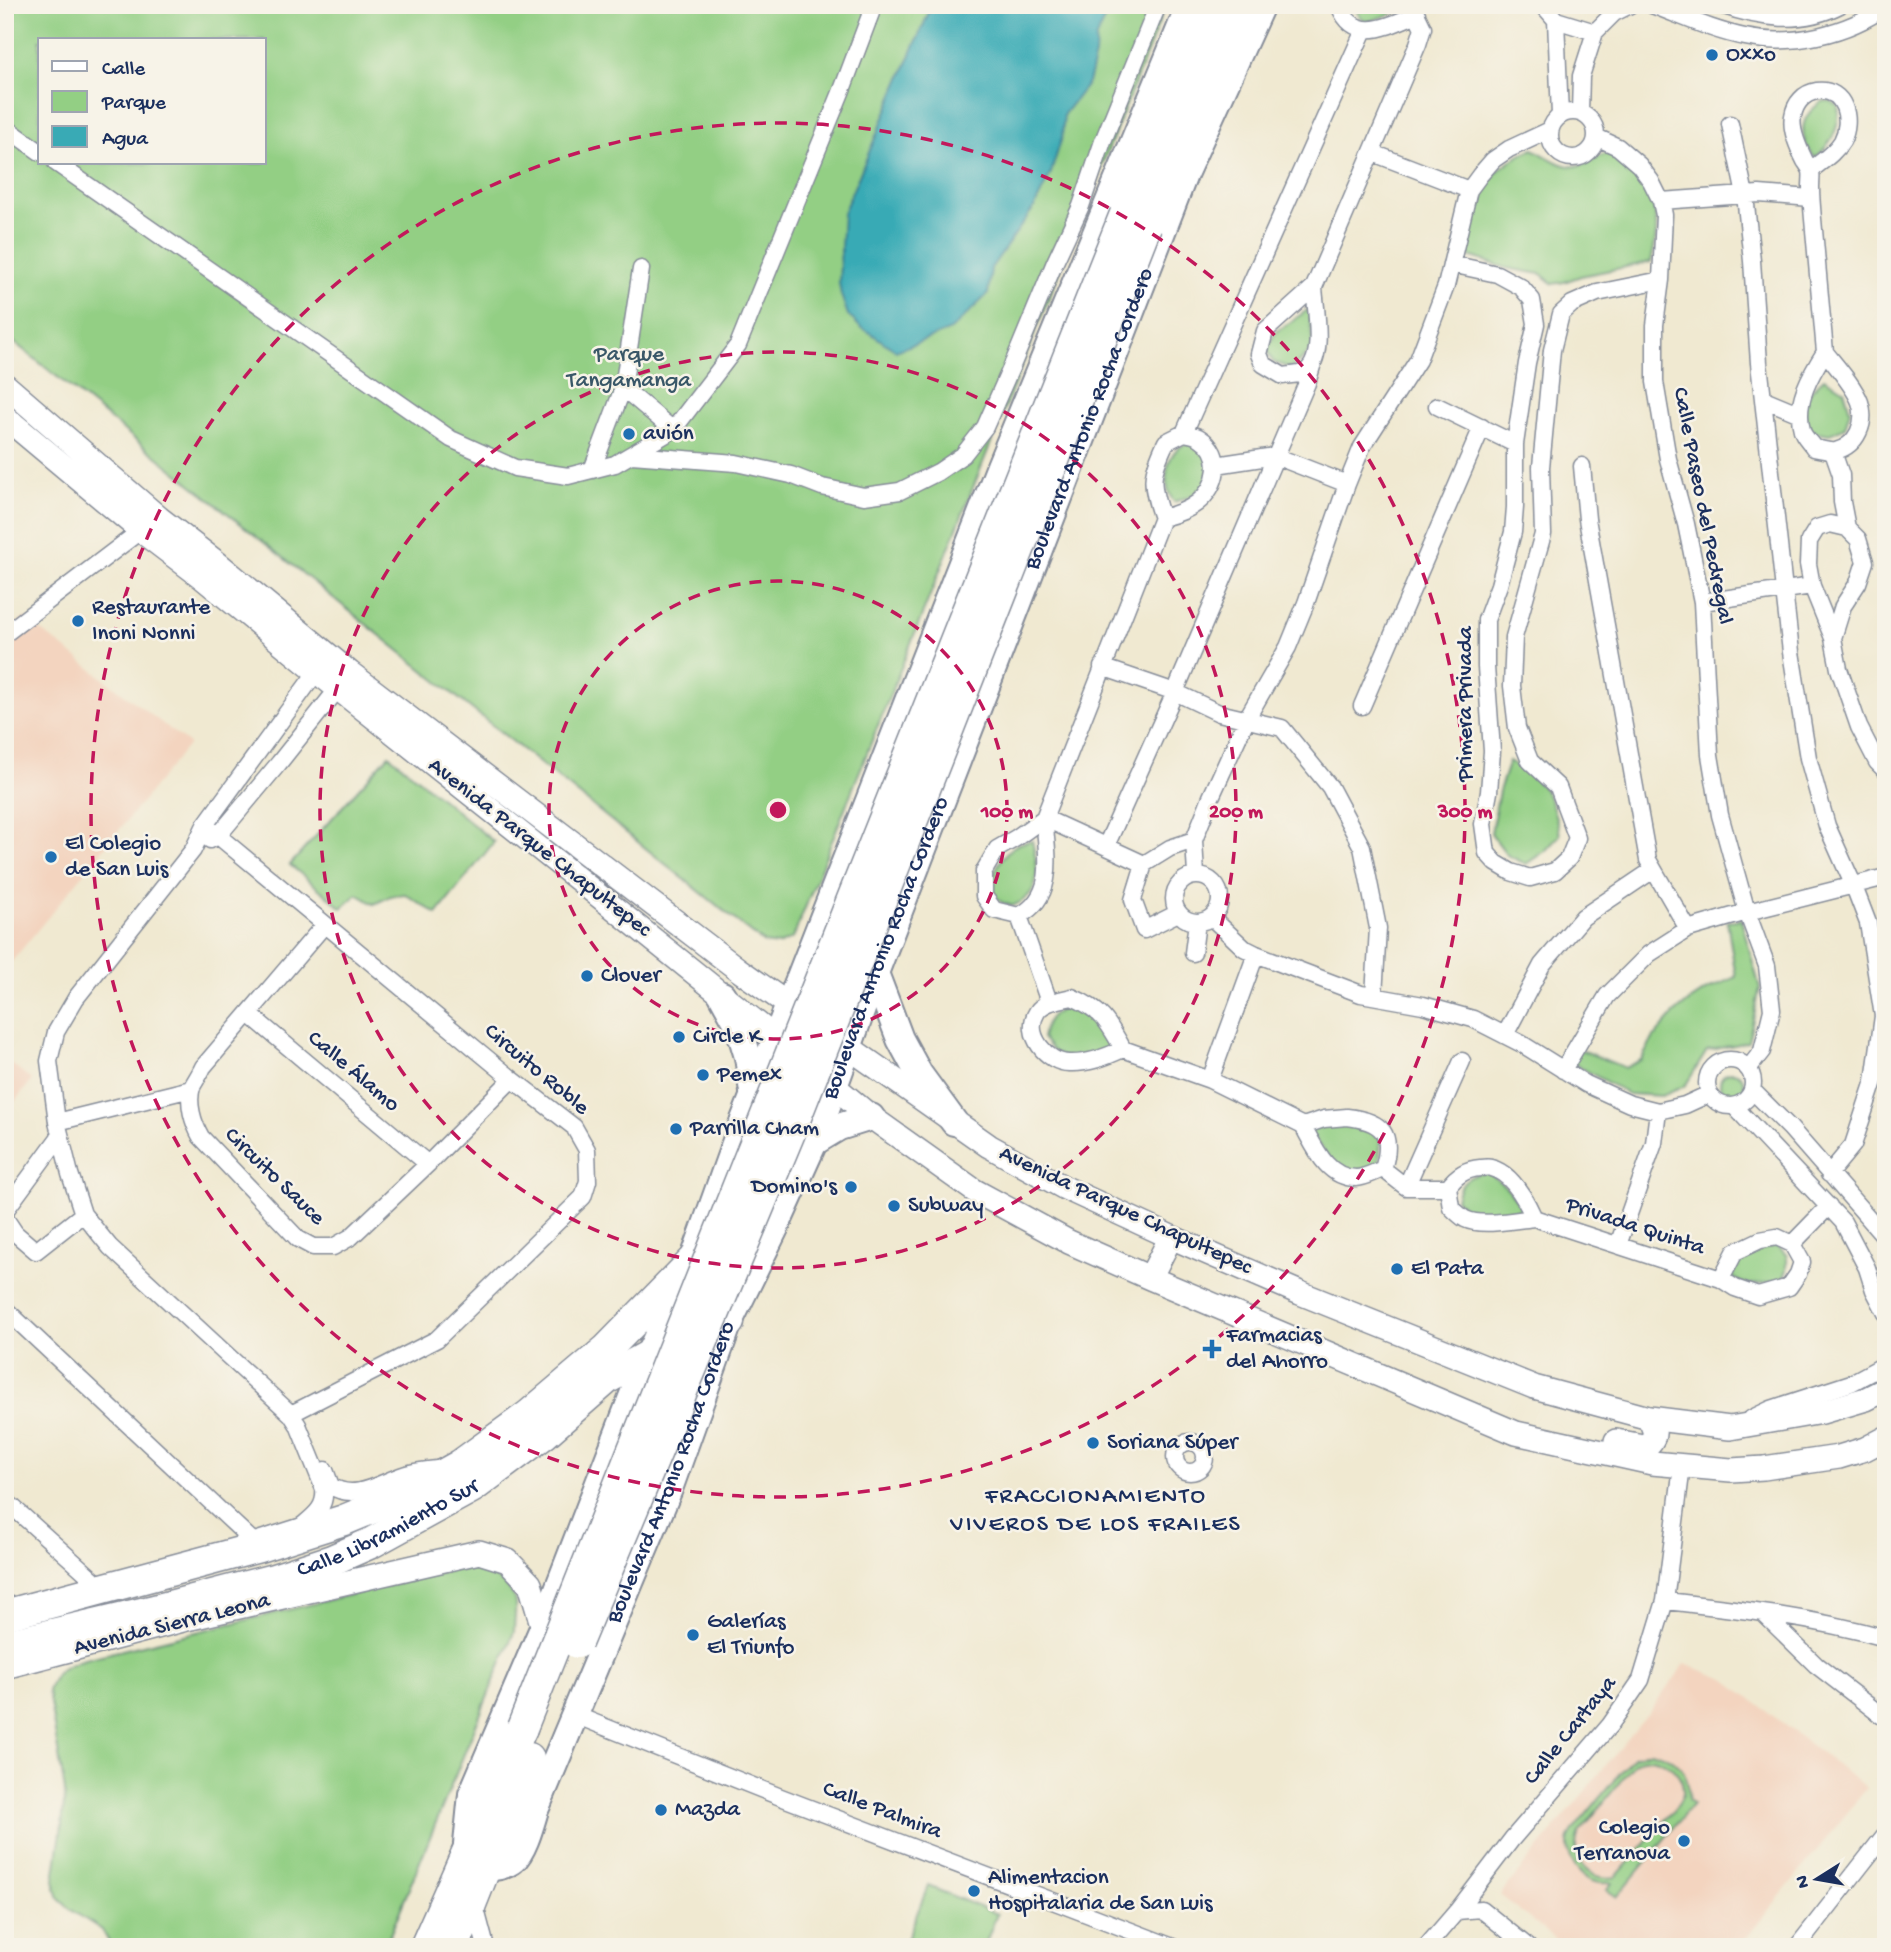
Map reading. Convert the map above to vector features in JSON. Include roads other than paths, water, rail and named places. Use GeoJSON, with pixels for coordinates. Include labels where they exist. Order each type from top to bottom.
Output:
{"type":"FeatureCollection","features":[{"type":"Feature","properties":{"kind":"highway"},"geometry":{"type":"LineString","coordinates":[[454,1947],[474,1899],[476,1860],[530,1733],[1135,220],[1209,5]]}},
{"type":"Feature","properties":{"kind":"highway"},"geometry":{"type":"LineString","coordinates":[[1135,220],[1204,78],[1233,5]]}},
{"type":"Feature","properties":{"kind":"highway"},"geometry":{"type":"LineString","coordinates":[[1185,172],[1204,78]]}},
{"type":"Feature","properties":{"kind":"highway","name":"Calle Libramiento Sur"},"geometry":{"type":"LineString","coordinates":[[5,1615],[273,1543],[374,1509],[410,1493],[460,1465],[529,1415],[607,1349],[693,1261]]}},
{"type":"Feature","properties":{"kind":"highway","name":"Calle Libramiento Sur"},"geometry":{"type":"LineString","coordinates":[[5,1645],[274,1579],[371,1544],[473,1487],[544,1434],[608,1378],[648,1356],[729,1322]]}},
{"type":"Feature","properties":{"kind":"highway"},"geometry":{"type":"LineString","coordinates":[[154,1610],[191,1618]]}},
{"type":"Feature","properties":{"kind":"highway"},"geometry":{"type":"LineString","coordinates":[[425,1947],[525,1769],[530,1733]]}},
{"type":"Feature","properties":{"kind":"highway"},"geometry":{"type":"LineString","coordinates":[[525,1769],[535,1810]]}},
{"type":"Feature","properties":{"kind":"main road"},"geometry":{"type":"LineString","coordinates":[[476,1860],[472,1794],[543,1629],[648,1356],[693,1261],[815,936],[1000,466],[1190,5]]}},
{"type":"Feature","properties":{"kind":"main road","name":"Boulevard Antonio Rocha Cordero"},"geometry":{"type":"LineString","coordinates":[[476,1860],[500,1866],[513,1860],[523,1845],[535,1810],[670,1489],[729,1322],[814,1142],[875,973],[1185,172],[1261,5]]}},
{"type":"Feature","properties":{"kind":"main road","name":"Avenida Parque Chapultepec"},"geometry":{"type":"LineString","coordinates":[[5,385],[149,524]]}},
{"type":"Feature","properties":{"kind":"main road","name":"Avenida Parque Chapultepec"},"geometry":{"type":"LineString","coordinates":[[5,417],[149,524],[216,562],[322,664],[739,970],[989,1146],[1063,1187],[1300,1293],[1534,1387],[1648,1418],[1730,1428],[1822,1412],[1866,1399],[1886,1389]]}},
{"type":"Feature","properties":{"kind":"main road","name":"Avenida Parque Chapultepec"},"geometry":{"type":"LineString","coordinates":[[344,681],[871,1117],[984,1196],[1069,1242],[1516,1433],[1652,1463],[1731,1470],[1839,1457],[1865,1449],[1886,1437]]}},
{"type":"Feature","properties":{"kind":"main road"},"geometry":{"type":"LineString","coordinates":[[815,936],[822,964],[835,974],[844,978],[861,978],[875,973],[900,1039],[919,1074],[954,1122]]}},
{"type":"Feature","properties":{"kind":"main road"},"geometry":{"type":"LineString","coordinates":[[722,995],[738,1024],[754,1096]]}},
{"type":"Feature","properties":{"kind":"main road"},"geometry":{"type":"LineString","coordinates":[[737,1138],[766,1091],[776,1085],[789,1083],[798,1088],[808,1100],[810,1113],[803,1167]]}},
{"type":"Feature","properties":{"kind":"main road"},"geometry":{"type":"LineString","coordinates":[[814,1142],[839,1127],[871,1117]]}},
{"type":"Feature","properties":{"kind":"main road"},"geometry":{"type":"LineString","coordinates":[[1150,1278],[1171,1237]]}},
{"type":"Feature","properties":{"kind":"main road"},"geometry":{"type":"LineString","coordinates":[[1516,1433],[1550,1430],[1643,1446],[1648,1445],[1655,1435],[1648,1418]]}},
{"type":"Feature","properties":{"kind":"main road","name":"Avenida Sierra Leona"},"geometry":{"type":"LineString","coordinates":[[5,1667],[191,1618],[479,1552],[508,1561],[530,1584],[543,1629]]}},
{"type":"Feature","properties":{"kind":"street"},"geometry":{"type":"LineString","coordinates":[[57,164],[451,439],[515,468],[568,476],[615,464],[673,430],[737,345],[874,5]]}},
{"type":"Feature","properties":{"kind":"street"},"geometry":{"type":"LineString","coordinates":[[632,454],[736,463],[791,475],[822,487],[863,496],[900,491],[963,455],[985,427],[1014,361],[1081,206],[1103,141],[1158,5]]}},
{"type":"Feature","properties":{"kind":"street"},"geometry":{"type":"LineString","coordinates":[[1313,363],[1305,372],[1283,376],[1263,364],[1259,354],[1265,331],[1314,287],[1419,44],[1423,28],[1415,9],[1392,24],[1364,30],[1348,21],[1339,5]]}},
{"type":"Feature","properties":{"kind":"street"},"geometry":{"type":"LineString","coordinates":[[1543,5],[1556,20],[1595,32]]}},
{"type":"Feature","properties":{"kind":"street"},"geometry":{"type":"LineString","coordinates":[[1580,112],[1581,76],[1595,32],[1614,13],[1630,5]]}},
{"type":"Feature","properties":{"kind":"street"},"geometry":{"type":"LineString","coordinates":[[1652,5],[1745,38],[1763,41],[1823,34],[1847,27],[1886,6]]}},
{"type":"Feature","properties":{"kind":"street"},"geometry":{"type":"LineString","coordinates":[[1721,5],[1769,18],[1840,5]]}},
{"type":"Feature","properties":{"kind":"street"},"geometry":{"type":"LineString","coordinates":[[1800,38],[1809,11]]}},
{"type":"Feature","properties":{"kind":"street"},"geometry":{"type":"LineString","coordinates":[[1556,20],[1560,115]]}},
{"type":"Feature","properties":{"kind":"street"},"geometry":{"type":"LineString","coordinates":[[1044,818],[998,849],[984,871],[984,896],[994,910],[1019,916],[1032,909],[1044,891],[1048,861],[1044,818],[1162,518],[1154,496],[1152,475],[1166,442],[1184,433],[1364,30]]}},
{"type":"Feature","properties":{"kind":"street"},"geometry":{"type":"LineString","coordinates":[[1558,73],[1581,76]]}},
{"type":"Feature","properties":{"kind":"street"},"geometry":{"type":"LineString","coordinates":[[1811,170],[1834,151],[1842,140],[1847,121],[1843,104],[1826,91],[1803,96],[1792,117],[1800,149],[1811,170],[1811,198],[1825,352],[1847,380],[1860,403],[1862,426],[1852,444],[1833,452],[1814,448],[1802,431],[1800,414],[1800,404],[1814,369],[1825,352]]}},
{"type":"Feature","properties":{"kind":"street"},"geometry":{"type":"LineString","coordinates":[[1570,111],[1580,112],[1592,122],[1596,137],[1590,151],[1577,158],[1569,158],[1556,151],[1552,145],[1550,130],[1560,115],[1570,111]]}},
{"type":"Feature","properties":{"kind":"street"},"geometry":{"type":"LineString","coordinates":[[1730,124],[1745,195],[1784,590],[1808,758],[1827,826],[1868,923],[1883,1016],[1874,1081],[1853,1145],[1829,1174]]}},
{"type":"Feature","properties":{"kind":"street"},"geometry":{"type":"LineString","coordinates":[[5,127],[38,151]]}},
{"type":"Feature","properties":{"kind":"street"},"geometry":{"type":"LineString","coordinates":[[1196,875],[1194,840],[1211,797],[1247,718],[1288,647],[1362,447],[1418,360],[1446,286],[1469,190],[1493,160],[1509,149],[1550,130]]}},
{"type":"Feature","properties":{"kind":"street","name":"Calle Paseo del Pedregal"},"geometry":{"type":"LineString","coordinates":[[1596,137],[1618,147],[1639,165],[1661,201],[1665,227],[1655,325],[1655,382],[1668,459],[1686,524],[1702,602],[1710,755],[1720,815],[1747,912],[1767,966],[1772,1010],[1762,1051],[1748,1069]]}},
{"type":"Feature","properties":{"kind":"street"},"geometry":{"type":"LineString","coordinates":[[1373,153],[1469,190]]}},
{"type":"Feature","properties":{"kind":"street"},"geometry":{"type":"LineString","coordinates":[[1661,201],[1777,194],[1811,198]]}},
{"type":"Feature","properties":{"kind":"street","name":"Primera Privada"},"geometry":{"type":"LineString","coordinates":[[1451,264],[1497,274],[1521,287],[1532,300],[1535,324],[1515,444],[1513,532],[1499,585],[1486,620],[1486,667],[1492,751],[1483,824],[1487,853],[1496,863],[1511,872],[1530,878],[1555,871],[1570,858],[1577,838],[1558,787],[1530,761],[1517,728],[1513,686],[1514,637],[1543,534],[1541,467],[1552,350],[1561,314],[1572,304],[1597,293],[1661,280]]}},
{"type":"Feature","properties":{"kind":"street"},"geometry":{"type":"LineString","coordinates":[[592,470],[623,388],[641,269]]}},
{"type":"Feature","properties":{"kind":"street"},"geometry":{"type":"LineString","coordinates":[[1106,846],[1307,383],[1318,346],[1314,287]]}},
{"type":"Feature","properties":{"kind":"street"},"geometry":{"type":"LineString","coordinates":[[623,388],[673,430]]}},
{"type":"Feature","properties":{"kind":"street"},"geometry":{"type":"LineString","coordinates":[[1764,399],[1800,414]]}},
{"type":"Feature","properties":{"kind":"street"},"geometry":{"type":"LineString","coordinates":[[1437,406],[1515,444]]}},
{"type":"Feature","properties":{"kind":"street"},"geometry":{"type":"LineString","coordinates":[[1362,706],[1482,428]]}},
{"type":"Feature","properties":{"kind":"street"},"geometry":{"type":"LineString","coordinates":[[1162,518],[1178,514],[1197,504],[1213,486],[1216,465],[1214,453],[1199,438],[1184,433]]}},
{"type":"Feature","properties":{"kind":"street"},"geometry":{"type":"LineString","coordinates":[[1833,452],[1841,475],[1847,528]]}},
{"type":"Feature","properties":{"kind":"street"},"geometry":{"type":"LineString","coordinates":[[1216,465],[1275,456],[1347,484]]}},
{"type":"Feature","properties":{"kind":"street"},"geometry":{"type":"LineString","coordinates":[[1582,466],[1587,519],[1648,860],[1688,929]]}},
{"type":"Feature","properties":{"kind":"street"},"geometry":{"type":"LineString","coordinates":[[5,634],[149,524]]}},
{"type":"Feature","properties":{"kind":"street"},"geometry":{"type":"LineString","coordinates":[[1833,638],[1843,606],[1858,583],[1866,562],[1858,539],[1847,528],[1830,524],[1817,528],[1809,541],[1808,564],[1812,586],[1833,638],[1839,669],[1859,727],[1877,762],[1886,771]]}},
{"type":"Feature","properties":{"kind":"street"},"geometry":{"type":"LineString","coordinates":[[1702,602],[1812,586]]}},
{"type":"Feature","properties":{"kind":"street"},"geometry":{"type":"LineString","coordinates":[[322,664],[205,825],[193,850],[76,998],[56,1031],[49,1060],[59,1129],[83,1214],[110,1247],[291,1414],[328,1488]]}},
{"type":"Feature","properties":{"kind":"street"},"geometry":{"type":"LineString","coordinates":[[1102,667],[1175,692],[1219,712],[1282,728],[1330,787],[1362,847],[1378,928],[1374,996]]}},
{"type":"Feature","properties":{"kind":"street"},"geometry":{"type":"LineString","coordinates":[[193,850],[218,835],[344,681]]}},
{"type":"Feature","properties":{"kind":"street"},"geometry":{"type":"LineString","coordinates":[[1044,818],[1144,864]]}},
{"type":"Feature","properties":{"kind":"street","name":"Circuito Roble"},"geometry":{"type":"LineString","coordinates":[[205,825],[512,1079],[574,1127],[587,1150],[588,1181],[583,1197],[437,1339],[291,1414]]}},
{"type":"Feature","properties":{"kind":"street"},"geometry":{"type":"LineString","coordinates":[[1178,913],[1144,930],[1133,900],[1144,864],[1170,848],[1194,840]]}},
{"type":"Feature","properties":{"kind":"street"},"geometry":{"type":"LineString","coordinates":[[1505,1035],[1542,965],[1583,917],[1653,870]]}},
{"type":"Feature","properties":{"kind":"street"},"geometry":{"type":"LineString","coordinates":[[1193,953],[1204,920],[1219,905],[1219,891],[1210,879],[1196,875],[1189,876],[1177,885],[1173,899],[1178,913],[1190,921],[1204,920],[1256,954],[1362,994],[1423,1005],[1473,1019],[1586,1084],[1630,1104],[1658,1111],[1685,1105],[1709,1094]]}},
{"type":"Feature","properties":{"kind":"street"},"geometry":{"type":"LineString","coordinates":[[1563,1070],[1607,996],[1649,954],[1688,929],[1886,877]]}},
{"type":"Feature","properties":{"kind":"street"},"geometry":{"type":"LineString","coordinates":[[1019,916],[1049,1002]]}},
{"type":"Feature","properties":{"kind":"street"},"geometry":{"type":"LineString","coordinates":[[5,1211],[59,1129],[191,1089],[203,1067],[325,924]]}},
{"type":"Feature","properties":{"kind":"street"},"geometry":{"type":"LineString","coordinates":[[1210,1080],[1256,954]]}},
{"type":"Feature","properties":{"kind":"street"},"geometry":{"type":"LineString","coordinates":[[1123,1049],[1105,1058],[1085,1062],[1067,1064],[1049,1058],[1035,1040],[1034,1023],[1037,1011],[1049,1002],[1072,997],[1091,1005],[1108,1023],[1123,1049],[1210,1080],[1303,1126],[1323,1161],[1337,1174],[1358,1178],[1383,1169]]}},
{"type":"Feature","properties":{"kind":"street","name":"Calle Álamo"},"geometry":{"type":"LineString","coordinates":[[249,1014],[428,1164]]}},
{"type":"Feature","properties":{"kind":"street"},"geometry":{"type":"LineString","coordinates":[[1721,1061],[1740,1062],[1752,1075],[1752,1090],[1742,1104],[1734,1107],[1719,1104],[1709,1094],[1707,1075],[1713,1066],[1721,1061]]}},
{"type":"Feature","properties":{"kind":"street"},"geometry":{"type":"LineString","coordinates":[[1406,1187],[1462,1062]]}},
{"type":"Feature","properties":{"kind":"street","name":"Circuito Sauce"},"geometry":{"type":"LineString","coordinates":[[191,1089],[194,1125],[201,1137],[298,1239],[313,1247],[332,1247],[351,1237],[512,1079]]}},
{"type":"Feature","properties":{"kind":"street"},"geometry":{"type":"LineString","coordinates":[[1752,1090],[1790,1128],[1886,1238]]}},
{"type":"Feature","properties":{"kind":"street"},"geometry":{"type":"LineString","coordinates":[[1734,1107],[1843,1222],[1886,1313]]}},
{"type":"Feature","properties":{"kind":"street"},"geometry":{"type":"LineString","coordinates":[[1618,1245],[1654,1143],[1658,1111]]}},
{"type":"Feature","properties":{"kind":"street"},"geometry":{"type":"LineString","coordinates":[[1303,1126],[1324,1119],[1368,1119],[1382,1130],[1389,1150],[1383,1169]]}},
{"type":"Feature","properties":{"kind":"street"},"geometry":{"type":"LineString","coordinates":[[1770,1143],[1790,1128]]}},
{"type":"Feature","properties":{"kind":"street","name":"Privada Quinta"},"geometry":{"type":"LineString","coordinates":[[1534,1218],[1524,1195],[1506,1176],[1491,1167],[1473,1168],[1456,1176],[1448,1188],[1451,1208],[1465,1219],[1495,1222],[1534,1218],[1721,1279],[1735,1288],[1758,1296],[1789,1287],[1802,1262],[1792,1244],[1777,1237],[1760,1240],[1735,1252],[1721,1279]]}},
{"type":"Feature","properties":{"kind":"street"},"geometry":{"type":"LineString","coordinates":[[1383,1169],[1406,1187],[1448,1188]]}},
{"type":"Feature","properties":{"kind":"street"},"geometry":{"type":"LineString","coordinates":[[1792,1244],[1829,1206]]}},
{"type":"Feature","properties":{"kind":"street"},"geometry":{"type":"LineString","coordinates":[[1843,1222],[1858,1208]]}},
{"type":"Feature","properties":{"kind":"street"},"geometry":{"type":"LineString","coordinates":[[5,1218],[15,1233],[36,1251],[83,1214]]}},
{"type":"Feature","properties":{"kind":"street"},"geometry":{"type":"LineString","coordinates":[[5,1309],[273,1543],[318,1513],[323,1505],[328,1488],[311,1436],[309,1421],[316,1402]]}},
{"type":"Feature","properties":{"kind":"street"},"geometry":{"type":"LineString","coordinates":[[1730,1428],[1771,1409],[1851,1383],[1886,1364]]}},
{"type":"Feature","properties":{"kind":"street"},"geometry":{"type":"LineString","coordinates":[[328,1488],[354,1493],[408,1473],[460,1465]]}},
{"type":"Feature","properties":{"kind":"street","name":"Calle Cartaya"},"geometry":{"type":"LineString","coordinates":[[1426,1947],[1512,1839],[1611,1725],[1641,1680],[1665,1601],[1682,1466]]}},
{"type":"Feature","properties":{"kind":"street"},"geometry":{"type":"LineString","coordinates":[[5,1500],[104,1589]]}},
{"type":"Feature","properties":{"kind":"street"},"geometry":{"type":"LineString","coordinates":[[1665,1601],[1761,1611],[1886,1638]]}},
{"type":"Feature","properties":{"kind":"street"},"geometry":{"type":"LineString","coordinates":[[1761,1611],[1816,1665],[1886,1719]]}},
{"type":"Feature","properties":{"kind":"street","name":"Calle Palmira"},"geometry":{"type":"LineString","coordinates":[[575,1715],[1173,1947]]}},
{"type":"Feature","properties":{"kind":"street"},"geometry":{"type":"LineString","coordinates":[[1797,1947],[1884,1836],[1886,1838]]}},
{"type":"Feature","properties":{"kind":"street"},"geometry":{"type":"LineString","coordinates":[[1479,1881],[1480,1909]]}},
{"type":"Feature","properties":{"kind":"street"},"geometry":{"type":"LineString","coordinates":[[474,1899],[486,1947]]}},
{"type":"Feature","properties":{"kind":"street"},"geometry":{"type":"LineString","coordinates":[[1457,1911],[1480,1909],[1528,1947]]}},
{"type":"Feature","properties":{"kind":"water"},"geometry":{"type":"Polygon","coordinates":[[[932,5],[1111,5],[1096,37],[1088,83],[1064,114],[1062,137],[1051,173],[1035,206],[991,268],[988,294],[951,330],[896,351],[860,327],[848,315],[839,283],[843,213],[932,5]]]}},
{"type":"Feature","properties":{"kind":"place","name":"Oxxo"},"geometry":{"type":"Point","coordinates":[1712,55]}},
{"type":"Feature","properties":{"kind":"place","name":"avión"},"geometry":{"type":"Point","coordinates":[629,434]}},
{"type":"Feature","properties":{"kind":"place","name":"Restaurante Inoni Nonni"},"geometry":{"type":"Point","coordinates":[78,621]}},
{"type":"Feature","properties":{"kind":"place","name":"El Colegio de San Luis"},"geometry":{"type":"Point","coordinates":[51,857]}},
{"type":"Feature","properties":{"kind":"place","name":"Clover"},"geometry":{"type":"Point","coordinates":[587,976]}},
{"type":"Feature","properties":{"kind":"place","name":"Circle K"},"geometry":{"type":"Point","coordinates":[679,1037]}},
{"type":"Feature","properties":{"kind":"place","name":"Pemex"},"geometry":{"type":"Point","coordinates":[703,1075]}},
{"type":"Feature","properties":{"kind":"place","name":"Parrilla Cham"},"geometry":{"type":"Point","coordinates":[676,1129]}},
{"type":"Feature","properties":{"kind":"place","name":"Domino's"},"geometry":{"type":"Point","coordinates":[851,1187]}},
{"type":"Feature","properties":{"kind":"place","name":"Subway"},"geometry":{"type":"Point","coordinates":[894,1206]}},
{"type":"Feature","properties":{"kind":"place","name":"El Pata"},"geometry":{"type":"Point","coordinates":[1397,1269]}},
{"type":"Feature","properties":{"kind":"place","name":"Farmacias del Ahorro"},"geometry":{"type":"Point","coordinates":[1212,1349]}},
{"type":"Feature","properties":{"kind":"place","name":"Soriana Súper"},"geometry":{"type":"Point","coordinates":[1093,1443]}},
{"type":"Feature","properties":{"kind":"place","name":"Galerías El Triunfo"},"geometry":{"type":"Point","coordinates":[693,1635]}},
{"type":"Feature","properties":{"kind":"place","name":"Mazda"},"geometry":{"type":"Point","coordinates":[661,1810]}},
{"type":"Feature","properties":{"kind":"place","name":"Colegio Terranova"},"geometry":{"type":"Point","coordinates":[1684,1841]}},
{"type":"Feature","properties":{"kind":"place","name":"Alimentacion Hospitalaria de San Luis"},"geometry":{"type":"Point","coordinates":[974,1891]}},
{"type":"Feature","properties":{"kind":"district","name":"FRACCIONAMIENTO VIVEROS DE LOS FRAILES"},"geometry":{"type":"Point","coordinates":[1096,1511]}},
{"type":"Feature","properties":{"kind":"park label","name":"Parque Tangamanga"},"geometry":{"type":"Point","coordinates":[629,368]}}]}
